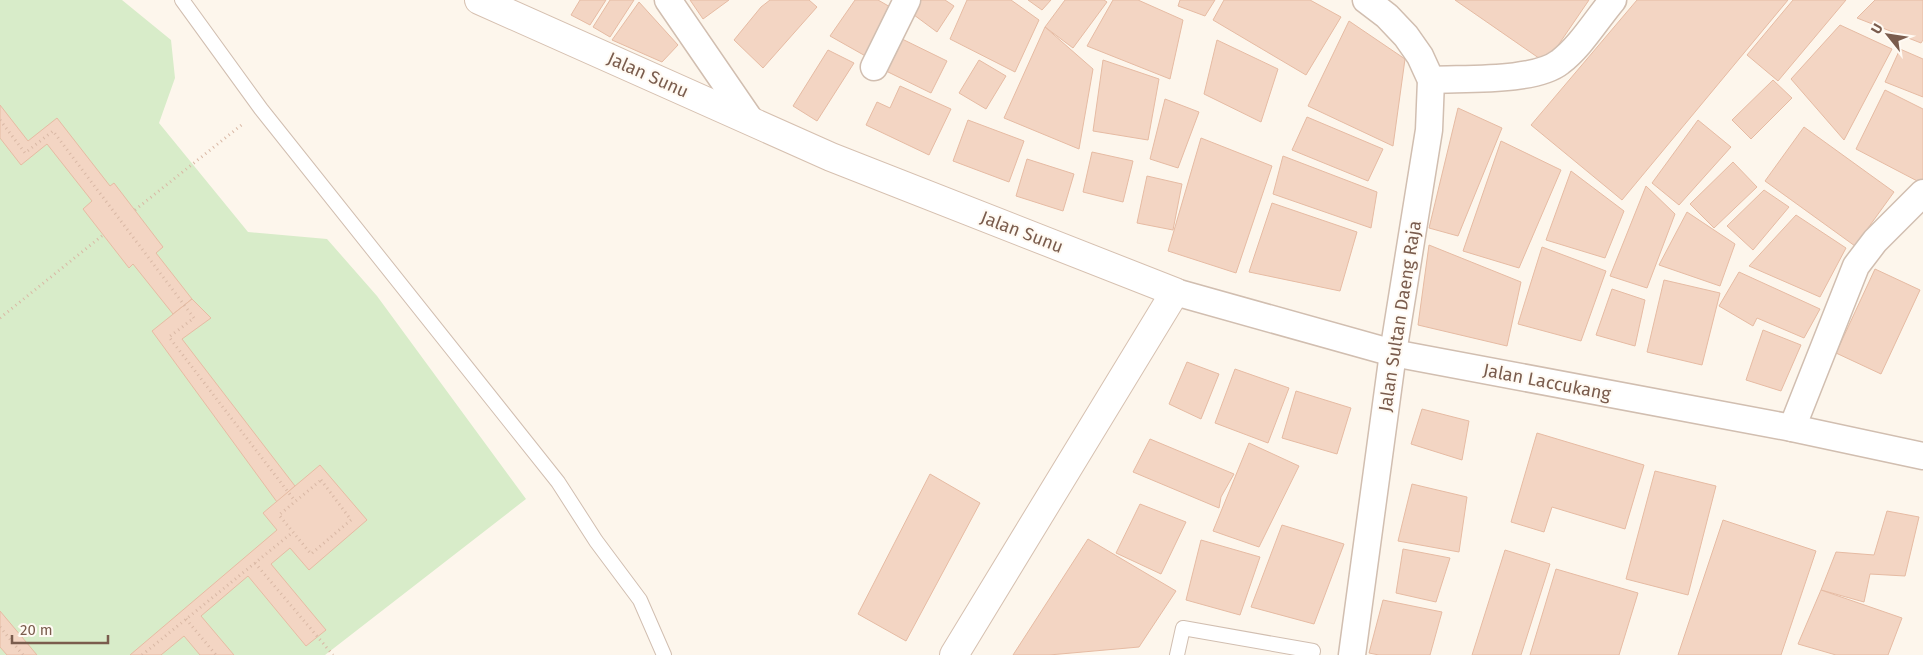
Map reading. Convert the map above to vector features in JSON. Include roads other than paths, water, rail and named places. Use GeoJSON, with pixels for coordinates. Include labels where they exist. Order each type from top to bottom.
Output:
{"type":"FeatureCollection","features":[{"type":"Feature","properties":{"kind":"main road","name":"Jalan Sunu"},"geometry":{"type":"LineString","coordinates":[[479,0],[830,157],[1175,292]]}},
{"type":"Feature","properties":{"kind":"main road"},"geometry":{"type":"LineString","coordinates":[[954,655],[1175,292]]}},
{"type":"Feature","properties":{"kind":"street"},"geometry":{"type":"LineString","coordinates":[[668,0],[751,121]]}},
{"type":"Feature","properties":{"kind":"street"},"geometry":{"type":"LineString","coordinates":[[874,67],[907,0]]}},
{"type":"Feature","properties":{"kind":"street","name":"Jalan Sultan Daeng Raja"},"geometry":{"type":"LineString","coordinates":[[1352,655],[1393,353],[1429,130],[1432,80],[1420,56],[1406,36],[1387,16],[1366,0]]}},
{"type":"Feature","properties":{"kind":"street"},"geometry":{"type":"LineString","coordinates":[[1432,80],[1525,75],[1545,72],[1560,63],[1613,0]]}},
{"type":"Feature","properties":{"kind":"street"},"geometry":{"type":"LineString","coordinates":[[1792,428],[1856,266],[1875,241],[1923,194]]}},
{"type":"Feature","properties":{"kind":"street","name":"Jalan Laccukang"},"geometry":{"type":"LineString","coordinates":[[1175,292],[1393,353],[1792,428],[1923,456]]}},
{"type":"Feature","properties":{"kind":"lane"},"geometry":{"type":"LineString","coordinates":[[182,0],[261,109],[558,482],[596,541],[640,600],[664,655]]}},
{"type":"Feature","properties":{"kind":"lane"},"geometry":{"type":"LineString","coordinates":[[1177,655],[1183,628],[1313,651],[1312,655]]}}]}
